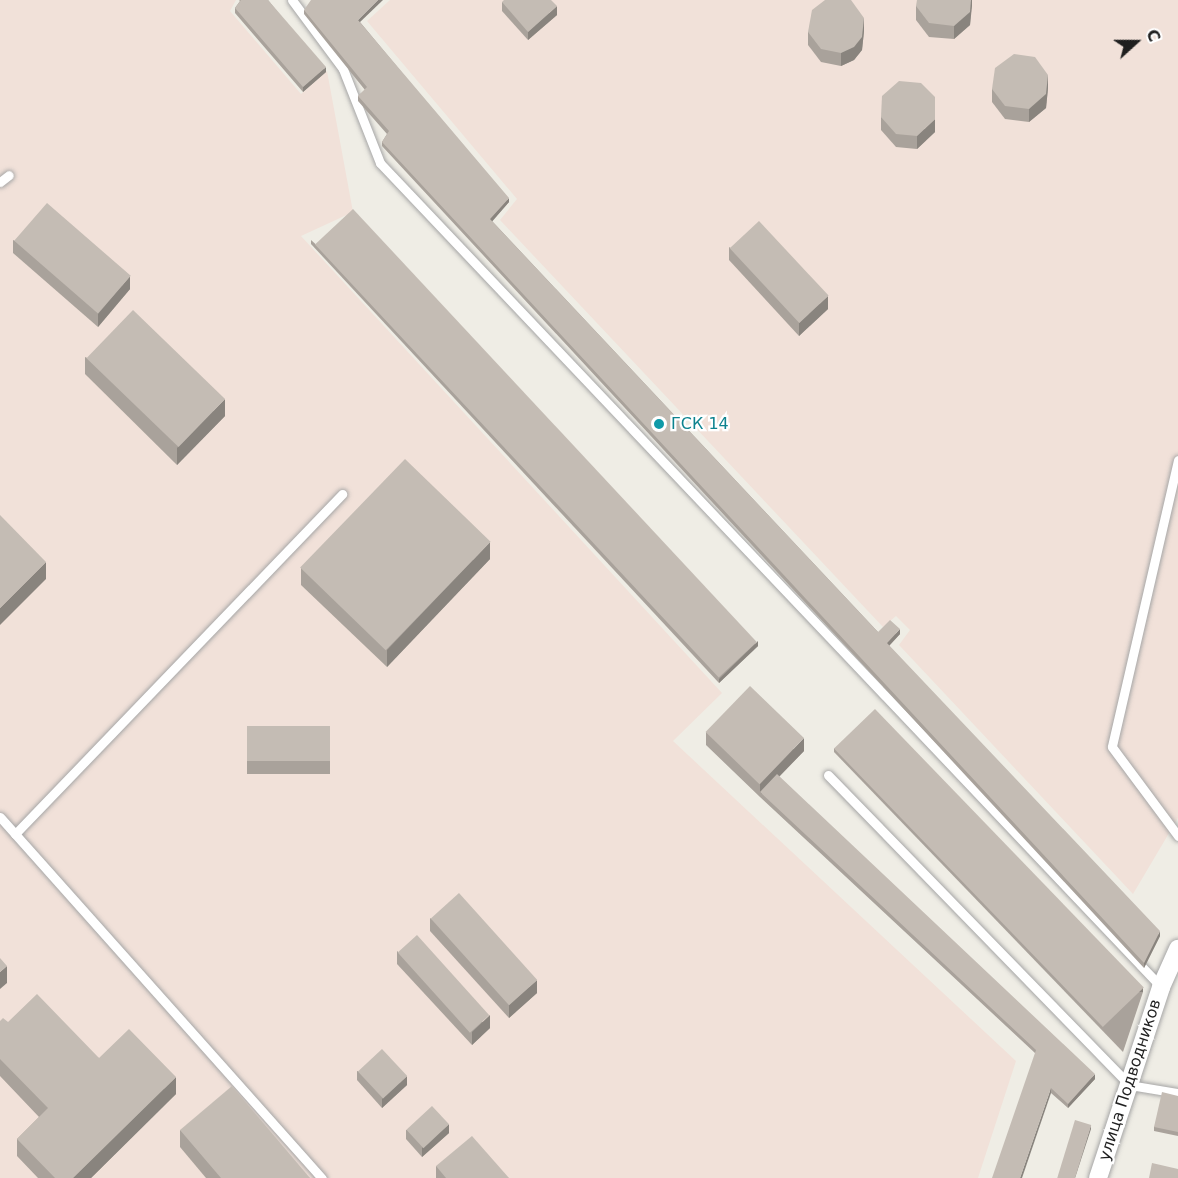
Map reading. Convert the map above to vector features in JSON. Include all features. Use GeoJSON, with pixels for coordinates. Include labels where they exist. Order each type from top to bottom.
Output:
{"type":"FeatureCollection","features":[{"type":"Feature","properties":{"kind":"street","name":"улица Подводников"},"geometry":{"type":"LineString","coordinates":[[1098,1178],[1161,987],[1178,950]]}},
{"type":"Feature","properties":{"kind":"lane"},"geometry":{"type":"LineString","coordinates":[[292,0],[343,69],[380,163],[1161,987]]}},
{"type":"Feature","properties":{"kind":"lane"},"geometry":{"type":"LineString","coordinates":[[0,182],[9,175]]}},
{"type":"Feature","properties":{"kind":"lane"},"geometry":{"type":"LineString","coordinates":[[1178,460],[1112,747],[1178,836]]}},
{"type":"Feature","properties":{"kind":"lane"},"geometry":{"type":"LineString","coordinates":[[15,834],[342,494]]}},
{"type":"Feature","properties":{"kind":"lane"},"geometry":{"type":"LineString","coordinates":[[828,775],[1129,1085],[1178,1093]]}},
{"type":"Feature","properties":{"kind":"lane"},"geometry":{"type":"LineString","coordinates":[[0,817],[322,1178]]}},
{"type":"Feature","properties":{"kind":"shaded area"},"geometry":{"type":"Polygon","coordinates":[[[0,0],[236,0],[230,11],[301,94],[327,71],[353,212],[301,236],[722,693],[673,741],[1016,1061],[978,1178],[0,1178],[0,0]]]}},
{"type":"Feature","properties":{"kind":"shaded area"},"geometry":{"type":"Polygon","coordinates":[[[390,0],[1178,0],[1178,818],[1133,894],[899,645],[910,630],[896,616],[883,627],[500,220],[517,199],[367,21],[390,0]]]}},
{"type":"Feature","properties":{"kind":"building"},"geometry":{"type":"Polygon","coordinates":[[[241,0],[268,0],[326,67],[303,87],[235,8],[241,0]]]}},
{"type":"Feature","properties":{"kind":"building","name":"ГСК 14"},"geometry":{"type":"Polygon","coordinates":[[[311,0],[378,0],[358,20],[509,198],[490,219],[878,632],[890,620],[900,629],[887,643],[1160,931],[1144,963],[382,142],[389,131],[358,96],[367,87],[304,10],[311,0]]]}},
{"type":"Feature","properties":{"kind":"building"},"geometry":{"type":"Polygon","coordinates":[[[504,0],[551,0],[557,6],[528,32],[502,2],[504,0]]]}},
{"type":"Feature","properties":{"kind":"building"},"geometry":{"type":"Polygon","coordinates":[[[825,0],[851,0],[864,18],[862,37],[854,47],[841,53],[821,49],[808,32],[812,10],[825,0]]]}},
{"type":"Feature","properties":{"kind":"building"},"geometry":{"type":"Polygon","coordinates":[[[917,0],[971,0],[970,12],[954,26],[929,23],[916,6],[917,0]]]}},
{"type":"Feature","properties":{"kind":"building"},"geometry":{"type":"Polygon","coordinates":[[[1014,54],[1035,57],[1048,75],[1046,94],[1029,109],[1005,106],[992,89],[995,68],[1014,54]]]}},
{"type":"Feature","properties":{"kind":"building"},"geometry":{"type":"Polygon","coordinates":[[[899,81],[921,83],[935,97],[935,119],[917,136],[896,134],[881,117],[882,96],[899,81]]]}},
{"type":"Feature","properties":{"kind":"building"},"geometry":{"type":"Polygon","coordinates":[[[47,203],[131,276],[98,314],[14,241],[47,203]]]}},
{"type":"Feature","properties":{"kind":"building"},"geometry":{"type":"Polygon","coordinates":[[[353,209],[757,642],[719,677],[315,244],[353,209]]]}},
{"type":"Feature","properties":{"kind":"building"},"geometry":{"type":"Polygon","coordinates":[[[759,221],[829,296],[799,323],[730,248],[759,221]]]}},
{"type":"Feature","properties":{"kind":"building"},"geometry":{"type":"Polygon","coordinates":[[[133,310],[225,399],[179,447],[86,358],[133,310]]]}},
{"type":"Feature","properties":{"kind":"building"},"geometry":{"type":"Polygon","coordinates":[[[405,459],[491,542],[386,650],[300,568],[405,459]]]}},
{"type":"Feature","properties":{"kind":"building"},"geometry":{"type":"Polygon","coordinates":[[[0,515],[46,562],[0,608],[0,515]]]}},
{"type":"Feature","properties":{"kind":"building"},"geometry":{"type":"Polygon","coordinates":[[[750,686],[804,738],[759,784],[706,732],[750,686]]]}},
{"type":"Feature","properties":{"kind":"building"},"geometry":{"type":"Polygon","coordinates":[[[875,709],[1144,987],[1103,1027],[834,749],[875,709]]]}},
{"type":"Feature","properties":{"kind":"building"},"geometry":{"type":"Polygon","coordinates":[[[247,726],[330,726],[330,761],[247,761],[247,726]]]}},
{"type":"Feature","properties":{"kind":"building"},"geometry":{"type":"Polygon","coordinates":[[[777,774],[1095,1074],[1068,1104],[1051,1088],[1020,1178],[992,1178],[1036,1050],[760,792],[777,774]]]}},
{"type":"Feature","properties":{"kind":"building"},"geometry":{"type":"Polygon","coordinates":[[[459,893],[537,980],[509,1005],[431,918],[459,893]]]}},
{"type":"Feature","properties":{"kind":"building"},"geometry":{"type":"Polygon","coordinates":[[[417,935],[489,1015],[470,1033],[398,952],[417,935]]]}},
{"type":"Feature","properties":{"kind":"building"},"geometry":{"type":"Polygon","coordinates":[[[0,958],[7,966],[0,972],[0,958]]]}},
{"type":"Feature","properties":{"kind":"building"},"geometry":{"type":"Polygon","coordinates":[[[37,994],[99,1058],[129,1029],[176,1077],[73,1178],[55,1178],[17,1139],[48,1108],[0,1059],[0,1021],[3,1018],[8,1022],[37,994]]]}},
{"type":"Feature","properties":{"kind":"building"},"geometry":{"type":"Polygon","coordinates":[[[382,1049],[407,1076],[383,1099],[358,1072],[382,1049]]]}},
{"type":"Feature","properties":{"kind":"building"},"geometry":{"type":"Polygon","coordinates":[[[232,1086],[310,1178],[221,1178],[180,1130],[232,1086]]]}},
{"type":"Feature","properties":{"kind":"building"},"geometry":{"type":"Polygon","coordinates":[[[1162,1092],[1178,1096],[1178,1132],[1154,1127],[1162,1092]]]}},
{"type":"Feature","properties":{"kind":"building"},"geometry":{"type":"Polygon","coordinates":[[[432,1106],[449,1124],[423,1148],[406,1130],[432,1106]]]}},
{"type":"Feature","properties":{"kind":"building"},"geometry":{"type":"Polygon","coordinates":[[[1075,1120],[1091,1125],[1075,1178],[1057,1178],[1075,1120]]]}},
{"type":"Feature","properties":{"kind":"building"},"geometry":{"type":"Polygon","coordinates":[[[472,1136],[509,1178],[446,1178],[436,1166],[472,1136]]]}},
{"type":"Feature","properties":{"kind":"building"},"geometry":{"type":"Polygon","coordinates":[[[1152,1163],[1178,1169],[1178,1178],[1149,1178],[1152,1163]]]}},
{"type":"Feature","properties":{"kind":"place","name":"ГСК 14"},"geometry":{"type":"Point","coordinates":[659,424]}}]}
